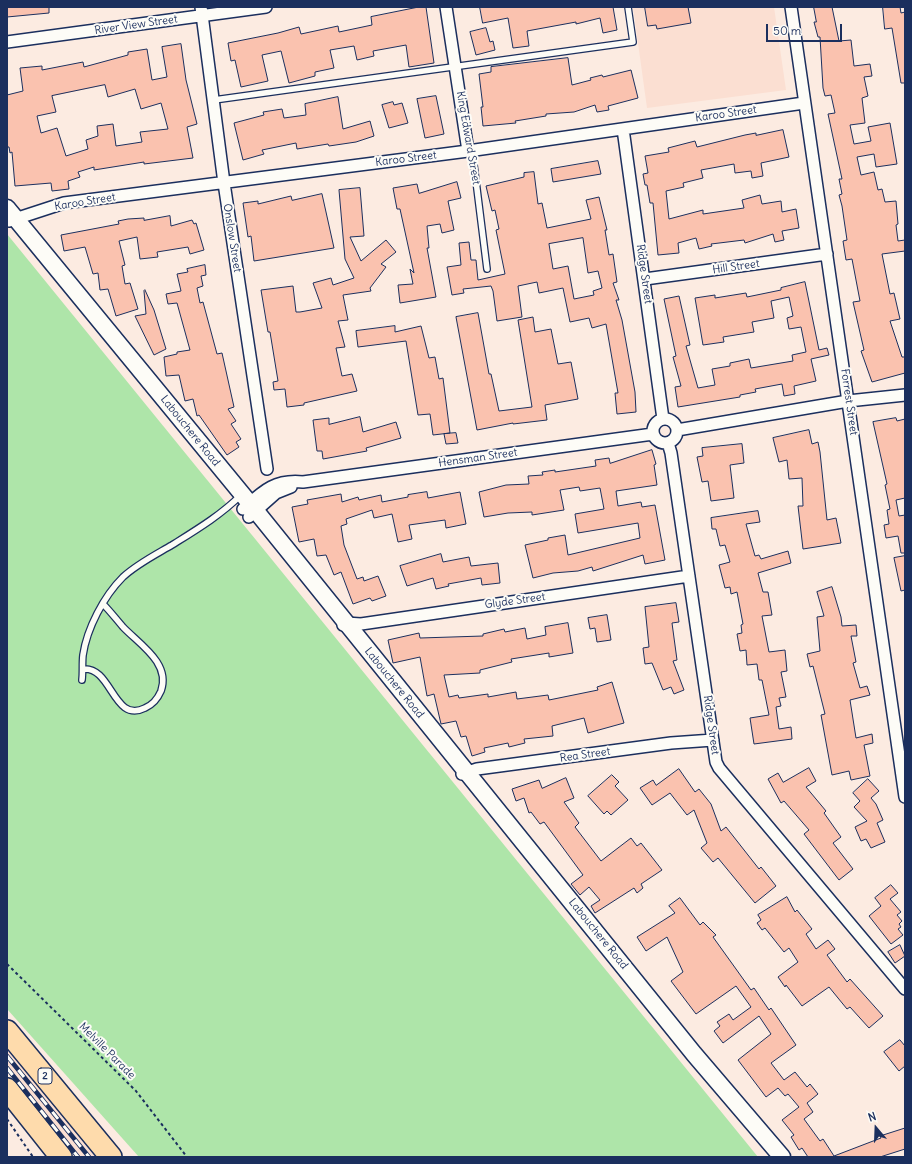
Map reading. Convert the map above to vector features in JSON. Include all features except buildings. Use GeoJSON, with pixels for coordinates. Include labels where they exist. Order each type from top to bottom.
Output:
{"type":"FeatureCollection","features":[{"type":"Feature","properties":{"kind":"highway","name":"2"},"geometry":{"type":"LineString","coordinates":[[7,1031],[111,1157]]}},
{"type":"Feature","properties":{"kind":"highway"},"geometry":{"type":"LineString","coordinates":[[7,1089],[61,1157]]}},
{"type":"Feature","properties":{"kind":"highway"},"geometry":{"type":"LineString","coordinates":[[83,1122],[118,1157]]}},
{"type":"Feature","properties":{"kind":"main road","name":"Labouchere Road"},"geometry":{"type":"LineString","coordinates":[[10,216],[344,625],[768,1157]]}},
{"type":"Feature","properties":{"kind":"main road","name":"Labouchere Road"},"geometry":{"type":"LineString","coordinates":[[463,774],[694,1054],[782,1157]]}},
{"type":"Feature","properties":{"kind":"street","name":"River View Street"},"geometry":{"type":"LineString","coordinates":[[7,42],[201,12],[266,7]]}},
{"type":"Feature","properties":{"kind":"street","name":"King Edward Street"},"geometry":{"type":"LineString","coordinates":[[446,7],[468,151]]}},
{"type":"Feature","properties":{"kind":"street","name":"Forrest Street"},"geometry":{"type":"LineString","coordinates":[[791,7],[905,797]]}},
{"type":"Feature","properties":{"kind":"street","name":"Onslow Street"},"geometry":{"type":"LineString","coordinates":[[201,12],[224,182],[267,469]]}},
{"type":"Feature","properties":{"kind":"street","name":"Karoo Street"},"geometry":{"type":"LineString","coordinates":[[10,216],[64,204],[468,151],[804,103]]}},
{"type":"Feature","properties":{"kind":"street","name":"Ridge Street"},"geometry":{"type":"LineString","coordinates":[[623,128],[645,279],[663,419]]}},
{"type":"Feature","properties":{"kind":"street","name":"Hill Street"},"geometry":{"type":"LineString","coordinates":[[645,279],[827,254]]}},
{"type":"Feature","properties":{"kind":"street"},"geometry":{"type":"LineString","coordinates":[[677,430],[848,401],[905,395]]}},
{"type":"Feature","properties":{"kind":"street"},"geometry":{"type":"LineString","coordinates":[[663,419],[671,421],[677,430],[673,440],[668,443],[660,443],[655,439],[653,434],[653,428],[657,422],[663,419]]}},
{"type":"Feature","properties":{"kind":"street","name":"Hensman Street"},"geometry":{"type":"LineString","coordinates":[[246,506],[258,494],[272,486],[291,481],[303,482],[653,434]]}},
{"type":"Feature","properties":{"kind":"street","name":"Ridge Street"},"geometry":{"type":"LineString","coordinates":[[668,443],[671,453],[714,755],[719,768],[905,989]]}},
{"type":"Feature","properties":{"kind":"street","name":"Glyde Street"},"geometry":{"type":"LineString","coordinates":[[344,625],[361,624],[689,576]]}},
{"type":"Feature","properties":{"kind":"street","name":"Rea Street"},"geometry":{"type":"LineString","coordinates":[[463,774],[477,769],[712,740]]}},
{"type":"Feature","properties":{"kind":"lane"},"geometry":{"type":"LineString","coordinates":[[214,100],[633,42],[628,7]]}},
{"type":"Feature","properties":{"kind":"lane","name":"King Edward Street"},"geometry":{"type":"LineString","coordinates":[[468,151],[474,165],[487,269]]}},
{"type":"Feature","properties":{"kind":"lane"},"geometry":{"type":"LineString","coordinates":[[82,680],[85,649],[103,604],[114,587],[136,566],[189,534],[246,506]]}},
{"type":"Feature","properties":{"kind":"lane"},"geometry":{"type":"LineString","coordinates":[[83,669],[93,670],[102,677],[121,706],[131,711],[139,711],[154,702],[163,686],[161,671],[156,659],[103,604]]}},
{"type":"Feature","properties":{"kind":"path","name":"Melville Parade"},"geometry":{"type":"LineString","coordinates":[[7,964],[136,1091],[187,1157]]}},
{"type":"Feature","properties":{"kind":"path"},"geometry":{"type":"LineString","coordinates":[[7,1119],[33,1157]]}},
{"type":"Feature","properties":{"kind":"shaded area"},"geometry":{"type":"Polygon","coordinates":[[[633,7],[774,7],[786,90],[647,108],[633,7]]]}},
{"type":"Feature","properties":{"kind":"shaded area"},"geometry":{"type":"Polygon","coordinates":[[[7,1046],[98,1157],[76,1157],[7,1072],[7,1046]]]}},
{"type":"Feature","properties":{"kind":"green space"},"geometry":{"type":"Polygon","coordinates":[[[7,234],[758,1157],[139,1157],[7,1009],[7,234]]]}},
{"type":"Feature","properties":{"kind":"railway"},"geometry":{"type":"LineString","coordinates":[[7,1056],[89,1157]]}},
{"type":"Feature","properties":{"kind":"railway"},"geometry":{"type":"LineString","coordinates":[[7,1068],[78,1157]]}}]}
